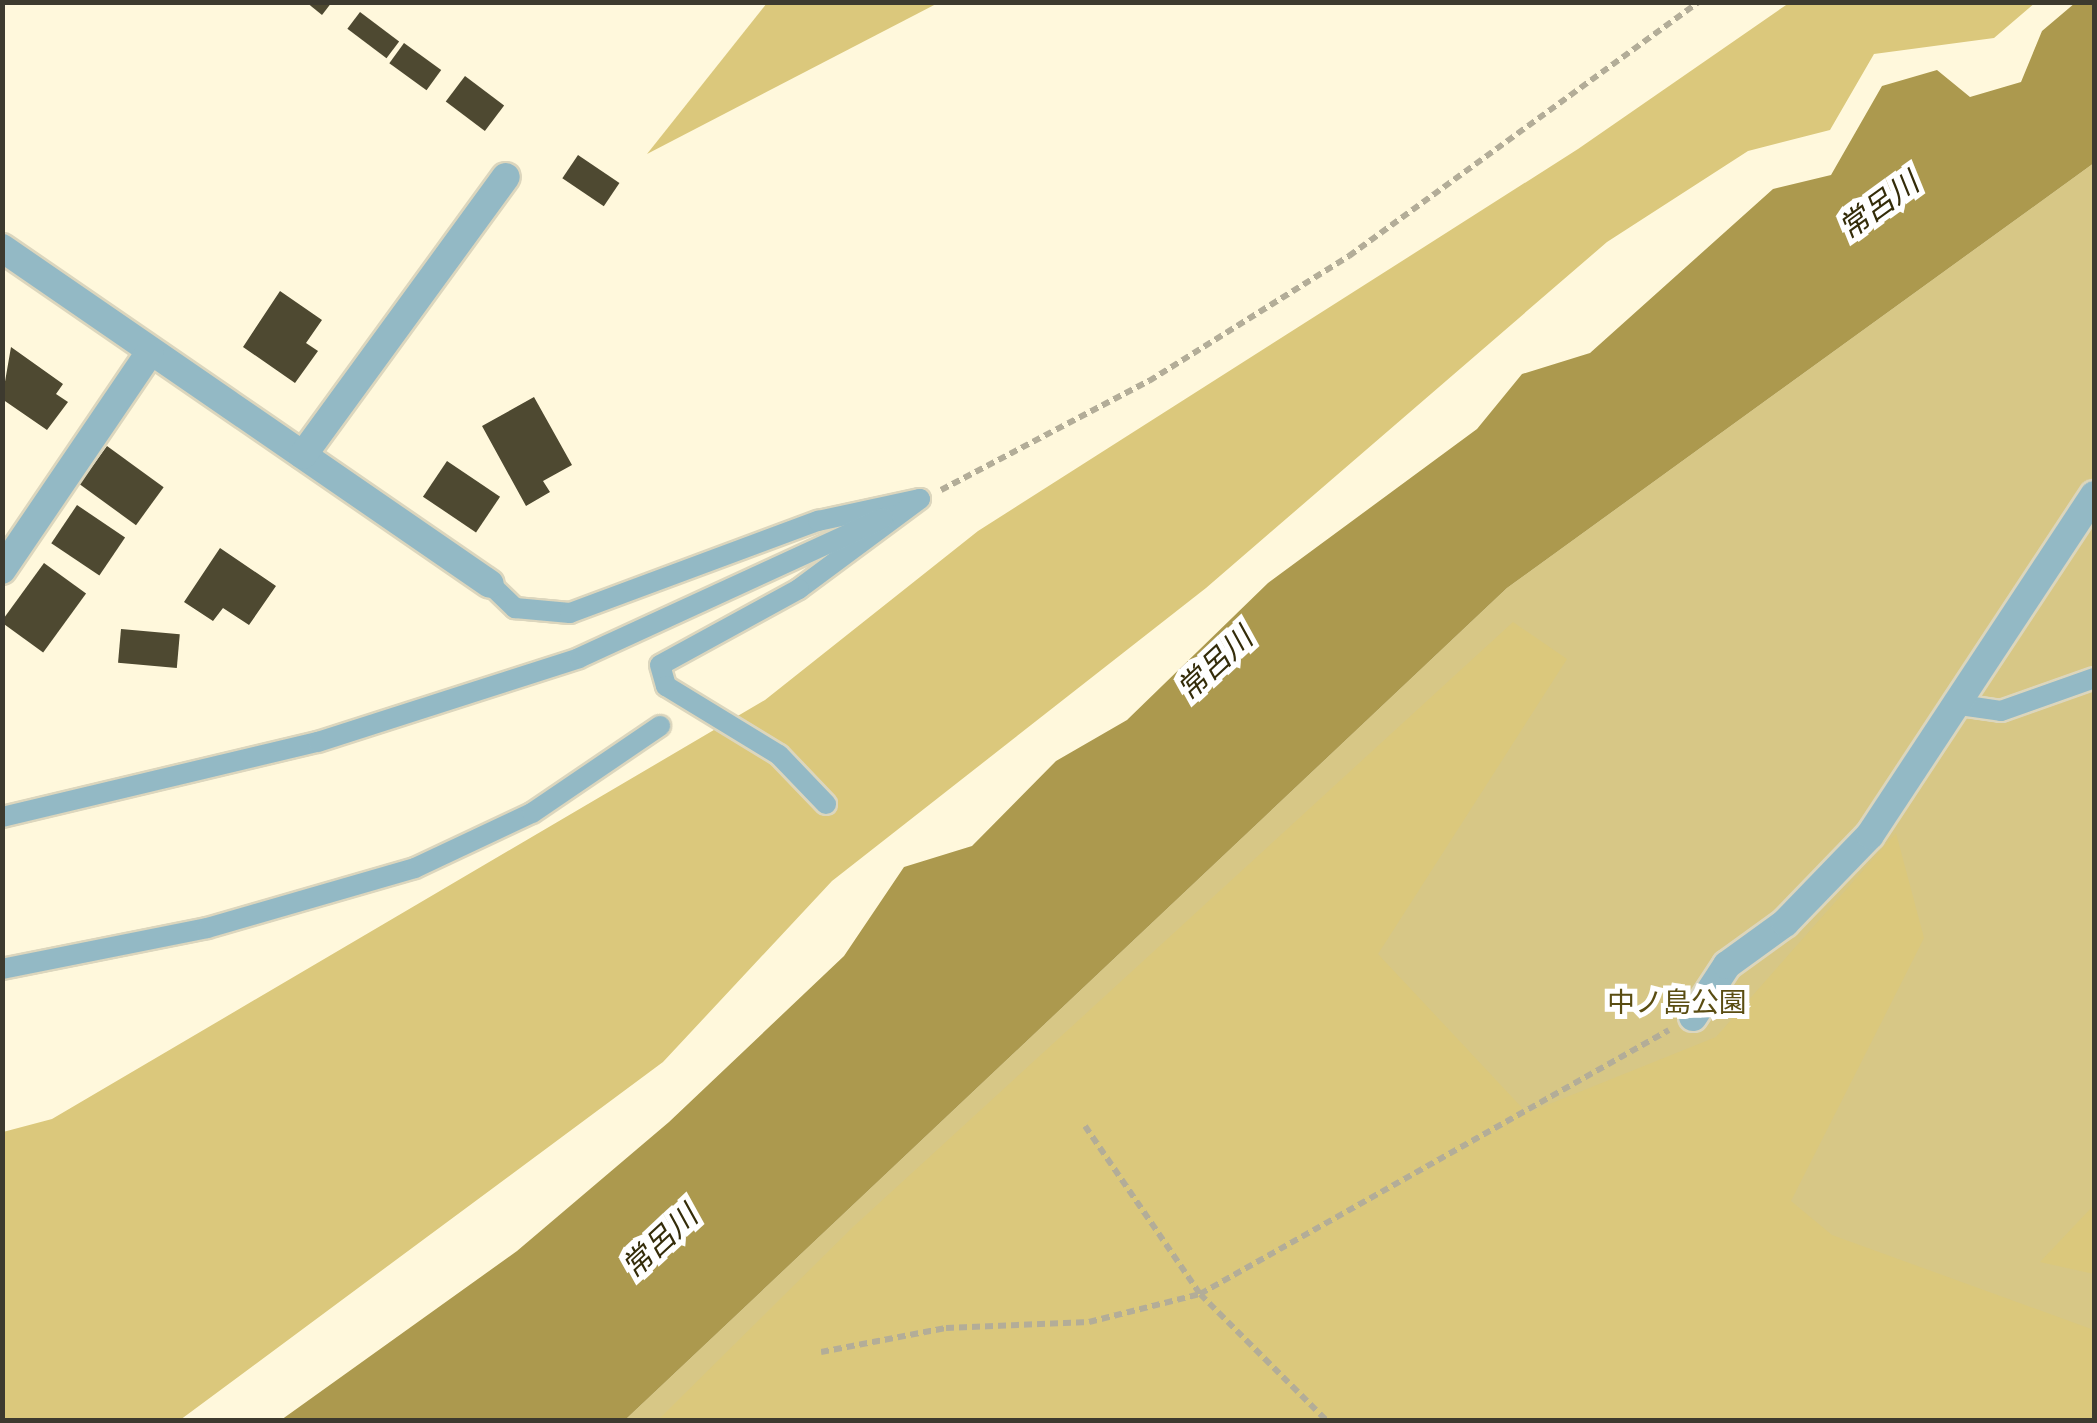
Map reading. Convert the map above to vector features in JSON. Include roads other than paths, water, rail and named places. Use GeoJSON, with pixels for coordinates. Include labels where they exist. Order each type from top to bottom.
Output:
{"type":"FeatureCollection","features":[{"type":"Feature","properties":{"kind":"street"},"geometry":{"type":"LineString","coordinates":[[303,455],[506,177]]}},
{"type":"Feature","properties":{"kind":"street"},"geometry":{"type":"LineString","coordinates":[[2,248],[490,584]]}},
{"type":"Feature","properties":{"kind":"street"},"geometry":{"type":"LineString","coordinates":[[2,570],[150,352]]}},
{"type":"Feature","properties":{"kind":"street"},"geometry":{"type":"LineString","coordinates":[[1693,1017],[1727,965],[1785,923],[1870,835],[1960,705],[2094,496]]}},
{"type":"Feature","properties":{"kind":"lane"},"geometry":{"type":"LineString","coordinates":[[490,584],[515,608],[570,613],[818,521],[920,500]]}},
{"type":"Feature","properties":{"kind":"lane"},"geometry":{"type":"LineString","coordinates":[[826,804],[779,755],[666,686],[660,664],[799,589],[920,500]]}},
{"type":"Feature","properties":{"kind":"lane"},"geometry":{"type":"LineString","coordinates":[[2,817],[318,742],[578,658],[920,500]]}},
{"type":"Feature","properties":{"kind":"lane"},"geometry":{"type":"LineString","coordinates":[[1960,705],[2002,712],[2094,678]]}},
{"type":"Feature","properties":{"kind":"lane"},"geometry":{"type":"LineString","coordinates":[[2,968],[206,928],[415,868],[532,814],[660,726]]}},
{"type":"Feature","properties":{"kind":"water","name":"常呂川"},"geometry":{"type":"Polygon","coordinates":[[[2075,3],[2094,3],[2094,163],[1507,588],[625,1420],[281,1420],[517,1251],[669,1122],[844,956],[904,867],[972,846],[1056,761],[1127,720],[1268,583],[1477,429],[1522,374],[1590,353],[1773,189],[1831,175],[1882,86],[1937,70],[1970,97],[2021,82],[2042,31],[2075,3]]]}},
{"type":"Feature","properties":{"kind":"park label","name":"中ノ島公園"},"geometry":{"type":"Point","coordinates":[1677,1003]}}]}
